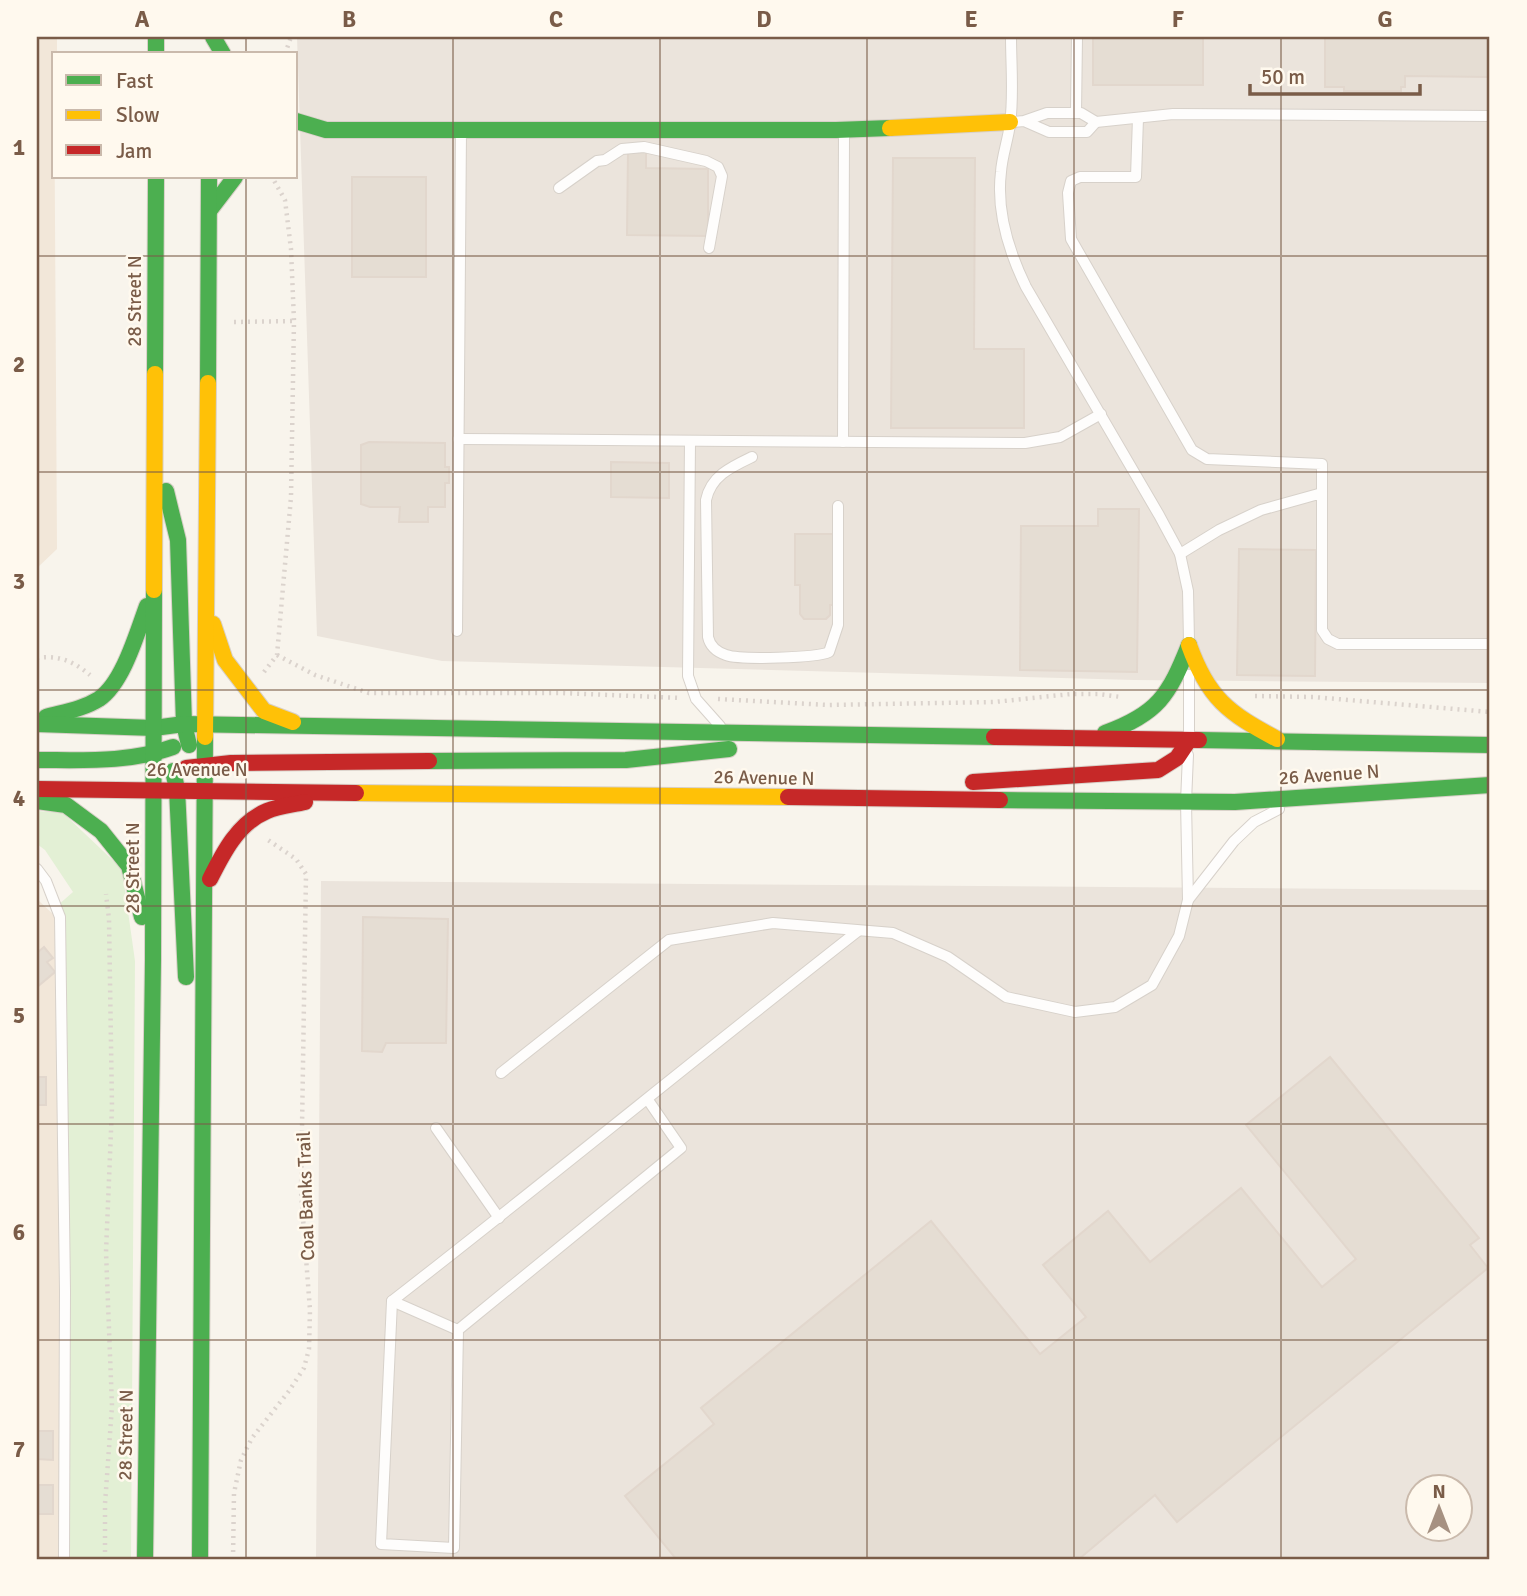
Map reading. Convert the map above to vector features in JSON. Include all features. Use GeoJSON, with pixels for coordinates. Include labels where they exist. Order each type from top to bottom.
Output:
{"type":"FeatureCollection","features":[{"type":"Feature","properties":{"kind":"main road"},"geometry":{"type":"LineString","coordinates":[[212,37],[222,52]]}},
{"type":"Feature","properties":{"kind":"main road"},"geometry":{"type":"LineString","coordinates":[[298,122],[326,130],[844,130],[1017,122]]}},
{"type":"Feature","properties":{"kind":"main road"},"geometry":{"type":"LineString","coordinates":[[306,138],[326,130]]}},
{"type":"Feature","properties":{"kind":"main road","name":"28 Street N"},"geometry":{"type":"LineString","coordinates":[[154,728],[156,178]]}},
{"type":"Feature","properties":{"kind":"main road"},"geometry":{"type":"LineString","coordinates":[[201,765],[206,724],[209,178]]}},
{"type":"Feature","properties":{"kind":"main road"},"geometry":{"type":"LineString","coordinates":[[209,211],[234,178]]}},
{"type":"Feature","properties":{"kind":"main road"},"geometry":{"type":"LineString","coordinates":[[156,449],[178,540],[186,732],[201,765],[207,789],[200,1559]]}},
{"type":"Feature","properties":{"kind":"main road"},"geometry":{"type":"LineString","coordinates":[[37,722],[103,696],[117,675],[154,588]]}},
{"type":"Feature","properties":{"kind":"main road"},"geometry":{"type":"LineString","coordinates":[[206,605],[225,660],[264,711],[304,726]]}},
{"type":"Feature","properties":{"kind":"main road"},"geometry":{"type":"LineString","coordinates":[[1090,738],[1128,726],[1151,712],[1175,681],[1189,645]]}},
{"type":"Feature","properties":{"kind":"main road"},"geometry":{"type":"LineString","coordinates":[[1189,645],[1201,678],[1220,702],[1244,722],[1281,741]]}},
{"type":"Feature","properties":{"kind":"main road","name":"26 Avenue N"},"geometry":{"type":"LineString","coordinates":[[37,722],[186,732],[206,724],[1490,744]]}},
{"type":"Feature","properties":{"kind":"main road"},"geometry":{"type":"LineString","coordinates":[[154,728],[161,753],[176,781],[185,970],[204,1142]]}},
{"type":"Feature","properties":{"kind":"main road"},"geometry":{"type":"LineString","coordinates":[[37,760],[161,753],[186,732]]}},
{"type":"Feature","properties":{"kind":"main road"},"geometry":{"type":"LineString","coordinates":[[176,781],[183,768],[201,765],[626,760],[858,735]]}},
{"type":"Feature","properties":{"kind":"main road"},"geometry":{"type":"LineString","coordinates":[[780,798],[1088,773],[1157,770],[1177,758],[1189,740]]}},
{"type":"Feature","properties":{"kind":"main road","name":"28 Street N"},"geometry":{"type":"LineString","coordinates":[[145,1559],[153,789],[161,753]]}},
{"type":"Feature","properties":{"kind":"main road","name":"26 Avenue N"},"geometry":{"type":"LineString","coordinates":[[37,789],[153,789],[176,781],[207,789],[351,792],[1235,802],[1490,785]]}},
{"type":"Feature","properties":{"kind":"main road"},"geometry":{"type":"LineString","coordinates":[[206,886],[230,840],[263,812],[351,792]]}},
{"type":"Feature","properties":{"kind":"main road"},"geometry":{"type":"LineString","coordinates":[[37,801],[66,805],[101,831],[129,866],[153,960]]}},
{"type":"Feature","properties":{"kind":"lane"},"geometry":{"type":"LineString","coordinates":[[501,1073],[669,940],[773,923],[892,933],[948,957],[1006,997],[1075,1012],[1115,1007],[1152,985],[1179,936],[1188,900],[1188,591],[1180,554],[1026,287],[1010,251],[999,189],[1001,170],[1017,122],[1011,37]]}},
{"type":"Feature","properties":{"kind":"lane"},"geometry":{"type":"LineString","coordinates":[[1076,113],[1077,37]]}},
{"type":"Feature","properties":{"kind":"lane"},"geometry":{"type":"LineString","coordinates":[[1017,122],[1047,113],[1081,113],[1096,122],[1173,114],[1490,116]]}},
{"type":"Feature","properties":{"kind":"lane"},"geometry":{"type":"LineString","coordinates":[[1138,118],[1136,177],[1080,177],[1071,181],[1068,193],[1072,239],[1192,450],[1207,459],[1322,464],[1322,630],[1328,639],[1338,644],[1490,644]]}},
{"type":"Feature","properties":{"kind":"lane"},"geometry":{"type":"LineString","coordinates":[[1017,122],[1049,132],[1087,132],[1096,122]]}},
{"type":"Feature","properties":{"kind":"lane"},"geometry":{"type":"LineString","coordinates":[[457,631],[461,130]]}},
{"type":"Feature","properties":{"kind":"lane"},"geometry":{"type":"LineString","coordinates":[[843,442],[844,130]]}},
{"type":"Feature","properties":{"kind":"lane"},"geometry":{"type":"LineString","coordinates":[[559,188],[593,163],[622,149],[644,147],[709,162],[718,167],[722,178],[709,248]]}},
{"type":"Feature","properties":{"kind":"lane"},"geometry":{"type":"LineString","coordinates":[[458,439],[1038,442],[1060,437],[1101,414]]}},
{"type":"Feature","properties":{"kind":"lane"},"geometry":{"type":"LineString","coordinates":[[690,441],[688,676],[696,699],[727,732]]}},
{"type":"Feature","properties":{"kind":"lane"},"geometry":{"type":"LineString","coordinates":[[752,457],[713,481],[706,500],[708,637],[719,652],[733,657],[817,656],[829,652],[838,625],[838,506]]}},
{"type":"Feature","properties":{"kind":"lane"},"geometry":{"type":"LineString","coordinates":[[1180,554],[1219,530],[1261,510],[1322,493]]}},
{"type":"Feature","properties":{"kind":"lane"},"geometry":{"type":"LineString","coordinates":[[1188,900],[1234,841],[1254,822],[1301,797]]}},
{"type":"Feature","properties":{"kind":"lane"},"geometry":{"type":"LineString","coordinates":[[37,869],[50,889],[60,917],[65,1291],[64,1559]]}},
{"type":"Feature","properties":{"kind":"lane"},"geometry":{"type":"LineString","coordinates":[[648,1100],[681,1149],[458,1330],[454,1548],[381,1544],[392,1301],[858,931]]}},
{"type":"Feature","properties":{"kind":"lane"},"geometry":{"type":"LineString","coordinates":[[436,1128],[499,1218]]}},
{"type":"Feature","properties":{"kind":"lane"},"geometry":{"type":"LineString","coordinates":[[392,1301],[458,1330]]}},
{"type":"Feature","properties":{"kind":"path"},"geometry":{"type":"LineString","coordinates":[[259,679],[277,655],[291,497],[294,321],[291,249],[285,200],[273,178]]}},
{"type":"Feature","properties":{"kind":"path"},"geometry":{"type":"LineString","coordinates":[[226,322],[294,321]]}},
{"type":"Feature","properties":{"kind":"path"},"geometry":{"type":"LineString","coordinates":[[277,655],[315,675],[369,693],[562,693],[828,705],[993,702],[1071,694],[1124,697]]}},
{"type":"Feature","properties":{"kind":"path"},"geometry":{"type":"LineString","coordinates":[[37,658],[53,656],[74,663],[100,682]]}},
{"type":"Feature","properties":{"kind":"path"},"geometry":{"type":"LineString","coordinates":[[1254,696],[1313,697],[1490,712]]}},
{"type":"Feature","properties":{"kind":"path","name":"Coal Banks Trail"},"geometry":{"type":"LineString","coordinates":[[233,1559],[234,1493],[241,1460],[252,1438],[304,1368],[309,1349],[310,1310],[301,1192],[306,874],[296,859],[265,838]]}},
{"type":"Feature","properties":{"kind":"path"},"geometry":{"type":"LineString","coordinates":[[104,884],[109,946],[112,1107],[106,1252],[112,1377],[105,1504],[105,1559]]}},
{"type":"Feature","properties":{"kind":"shaded area"},"geometry":{"type":"Polygon","coordinates":[[[37,37],[57,37],[57,52],[52,52],[52,178],[55,178],[57,549],[37,568],[37,37]]]}},
{"type":"Feature","properties":{"kind":"shaded area"},"geometry":{"type":"Polygon","coordinates":[[[297,37],[1490,37],[1490,683],[1134,680],[442,661],[317,636],[297,37]]]}},
{"type":"Feature","properties":{"kind":"shaded area"},"geometry":{"type":"Polygon","coordinates":[[[321,881],[1490,890],[1490,1559],[316,1559],[321,881]]]}},
{"type":"Feature","properties":{"kind":"shaded area"},"geometry":{"type":"Polygon","coordinates":[[[37,899],[58,919],[64,1559],[37,1559],[37,899]]]}},
{"type":"Feature","properties":{"kind":"green space"},"geometry":{"type":"Polygon","coordinates":[[[37,811],[63,813],[122,869],[135,961],[131,1559],[64,1559],[57,906],[73,892],[45,850],[37,844],[37,811]]]}},
{"type":"Feature","properties":{"kind":"building"},"geometry":{"type":"Polygon","coordinates":[[[1093,37],[1203,37],[1203,85],[1093,85],[1093,37]]]}},
{"type":"Feature","properties":{"kind":"building"},"geometry":{"type":"Polygon","coordinates":[[[1325,37],[1490,37],[1490,77],[1405,76],[1405,87],[1401,87],[1401,91],[1344,91],[1344,87],[1325,87],[1325,37]]]}},
{"type":"Feature","properties":{"kind":"building"},"geometry":{"type":"Polygon","coordinates":[[[628,151],[646,151],[646,168],[708,169],[708,236],[627,235],[628,151]]]}},
{"type":"Feature","properties":{"kind":"building"},"geometry":{"type":"Polygon","coordinates":[[[893,158],[975,158],[974,349],[1024,349],[1024,428],[891,428],[893,158]]]}},
{"type":"Feature","properties":{"kind":"building"},"geometry":{"type":"Polygon","coordinates":[[[352,177],[426,177],[426,277],[352,277],[352,177]]]}},
{"type":"Feature","properties":{"kind":"building"},"geometry":{"type":"Polygon","coordinates":[[[369,442],[445,443],[445,467],[449,467],[449,483],[445,483],[445,507],[428,507],[428,522],[399,522],[400,507],[370,507],[361,504],[361,445],[369,442]]]}},
{"type":"Feature","properties":{"kind":"building"},"geometry":{"type":"Polygon","coordinates":[[[611,462],[669,463],[669,498],[611,497],[611,462]]]}},
{"type":"Feature","properties":{"kind":"building"},"geometry":{"type":"Polygon","coordinates":[[[1098,509],[1139,509],[1137,672],[1020,670],[1021,526],[1098,526],[1098,509]]]}},
{"type":"Feature","properties":{"kind":"building"},"geometry":{"type":"Polygon","coordinates":[[[795,534],[836,534],[835,605],[830,605],[830,615],[826,619],[804,619],[800,614],[800,585],[795,585],[795,534]]]}},
{"type":"Feature","properties":{"kind":"building"},"geometry":{"type":"Polygon","coordinates":[[[1239,549],[1316,550],[1315,676],[1237,675],[1239,549]]]}},
{"type":"Feature","properties":{"kind":"building"},"geometry":{"type":"Polygon","coordinates":[[[363,917],[448,919],[446,1043],[386,1043],[382,1052],[362,1051],[363,917]]]}},
{"type":"Feature","properties":{"kind":"building"},"geometry":{"type":"Polygon","coordinates":[[[44,947],[53,958],[47,962],[55,972],[37,987],[37,953],[44,947]]]}},
{"type":"Feature","properties":{"kind":"building"},"geometry":{"type":"Polygon","coordinates":[[[1330,1057],[1479,1238],[1470,1245],[1488,1268],[1177,1522],[1155,1495],[1079,1559],[676,1559],[625,1496],[714,1424],[701,1408],[931,1221],[1040,1354],[1086,1317],[1043,1265],[1108,1211],[1150,1262],[1241,1188],[1322,1287],[1356,1259],[1246,1125],[1330,1057]]]}},
{"type":"Feature","properties":{"kind":"building"},"geometry":{"type":"Polygon","coordinates":[[[37,1077],[46,1077],[46,1105],[37,1105],[37,1077]]]}},
{"type":"Feature","properties":{"kind":"building"},"geometry":{"type":"Polygon","coordinates":[[[37,1431],[53,1431],[53,1460],[37,1459],[37,1431]]]}},
{"type":"Feature","properties":{"kind":"building"},"geometry":{"type":"Polygon","coordinates":[[[37,1485],[53,1485],[53,1514],[37,1514],[37,1485]]]}},
{"type":"Feature","properties":{"kind":"traffic: fast"},"geometry":{"type":"LineString","coordinates":[[156,37],[156,52]]}},
{"type":"Feature","properties":{"kind":"traffic: fast"},"geometry":{"type":"LineString","coordinates":[[213,37],[222,52]]}},
{"type":"Feature","properties":{"kind":"traffic: fast"},"geometry":{"type":"LineString","coordinates":[[298,122],[326,130],[890,128]]}},
{"type":"Feature","properties":{"kind":"traffic: fast"},"geometry":{"type":"LineString","coordinates":[[155,374],[156,178]]}},
{"type":"Feature","properties":{"kind":"traffic: fast"},"geometry":{"type":"LineString","coordinates":[[208,383],[209,178]]}},
{"type":"Feature","properties":{"kind":"traffic: fast"},"geometry":{"type":"LineString","coordinates":[[209,211],[234,178]]}},
{"type":"Feature","properties":{"kind":"traffic: fast"},"geometry":{"type":"LineString","coordinates":[[166,491],[178,540],[184,724],[189,745]]}},
{"type":"Feature","properties":{"kind":"traffic: fast"},"geometry":{"type":"LineString","coordinates":[[145,1559],[153,960],[154,590]]}},
{"type":"Feature","properties":{"kind":"traffic: fast"},"geometry":{"type":"LineString","coordinates":[[46,717],[86,705],[108,692],[128,657],[147,606]]}},
{"type":"Feature","properties":{"kind":"traffic: fast"},"geometry":{"type":"LineString","coordinates":[[1105,733],[1138,718],[1159,701],[1175,677],[1189,645]]}},
{"type":"Feature","properties":{"kind":"traffic: fast"},"geometry":{"type":"LineString","coordinates":[[37,724],[154,728],[184,724],[994,737]]}},
{"type":"Feature","properties":{"kind":"traffic: fast"},"geometry":{"type":"LineString","coordinates":[[200,1559],[205,737]]}},
{"type":"Feature","properties":{"kind":"traffic: fast"},"geometry":{"type":"LineString","coordinates":[[1199,740],[1490,745]]}},
{"type":"Feature","properties":{"kind":"traffic: fast"},"geometry":{"type":"LineString","coordinates":[[37,760],[123,758],[173,747]]}},
{"type":"Feature","properties":{"kind":"traffic: fast"},"geometry":{"type":"LineString","coordinates":[[429,761],[626,760],[729,749]]}},
{"type":"Feature","properties":{"kind":"traffic: fast"},"geometry":{"type":"LineString","coordinates":[[173,771],[177,789],[186,977]]}},
{"type":"Feature","properties":{"kind":"traffic: fast"},"geometry":{"type":"LineString","coordinates":[[1000,800],[1235,802],[1490,785]]}},
{"type":"Feature","properties":{"kind":"traffic: fast"},"geometry":{"type":"LineString","coordinates":[[37,801],[66,805],[101,831],[129,866],[142,917]]}},
{"type":"Feature","properties":{"kind":"traffic: slow"},"geometry":{"type":"LineString","coordinates":[[890,128],[1010,122]]}},
{"type":"Feature","properties":{"kind":"traffic: slow"},"geometry":{"type":"LineString","coordinates":[[154,590],[155,374]]}},
{"type":"Feature","properties":{"kind":"traffic: slow"},"geometry":{"type":"LineString","coordinates":[[205,737],[208,383]]}},
{"type":"Feature","properties":{"kind":"traffic: slow"},"geometry":{"type":"LineString","coordinates":[[213,624],[225,660],[264,711],[293,722]]}},
{"type":"Feature","properties":{"kind":"traffic: slow"},"geometry":{"type":"LineString","coordinates":[[1189,645],[1204,678],[1222,702],[1245,721],[1277,739]]}},
{"type":"Feature","properties":{"kind":"traffic: slow"},"geometry":{"type":"LineString","coordinates":[[356,793],[788,797]]}},
{"type":"Feature","properties":{"kind":"traffic: jam"},"geometry":{"type":"LineString","coordinates":[[994,737],[1199,740]]}},
{"type":"Feature","properties":{"kind":"traffic: jam"},"geometry":{"type":"LineString","coordinates":[[973,782],[1158,770],[1177,758],[1189,740]]}},
{"type":"Feature","properties":{"kind":"traffic: jam"},"geometry":{"type":"LineString","coordinates":[[186,768],[231,763],[429,761]]}},
{"type":"Feature","properties":{"kind":"traffic: jam"},"geometry":{"type":"LineString","coordinates":[[37,789],[356,793]]}},
{"type":"Feature","properties":{"kind":"traffic: jam"},"geometry":{"type":"LineString","coordinates":[[788,797],[1000,800]]}},
{"type":"Feature","properties":{"kind":"traffic: jam"},"geometry":{"type":"LineString","coordinates":[[210,879],[226,849],[248,823],[272,809],[305,802]]}}]}
